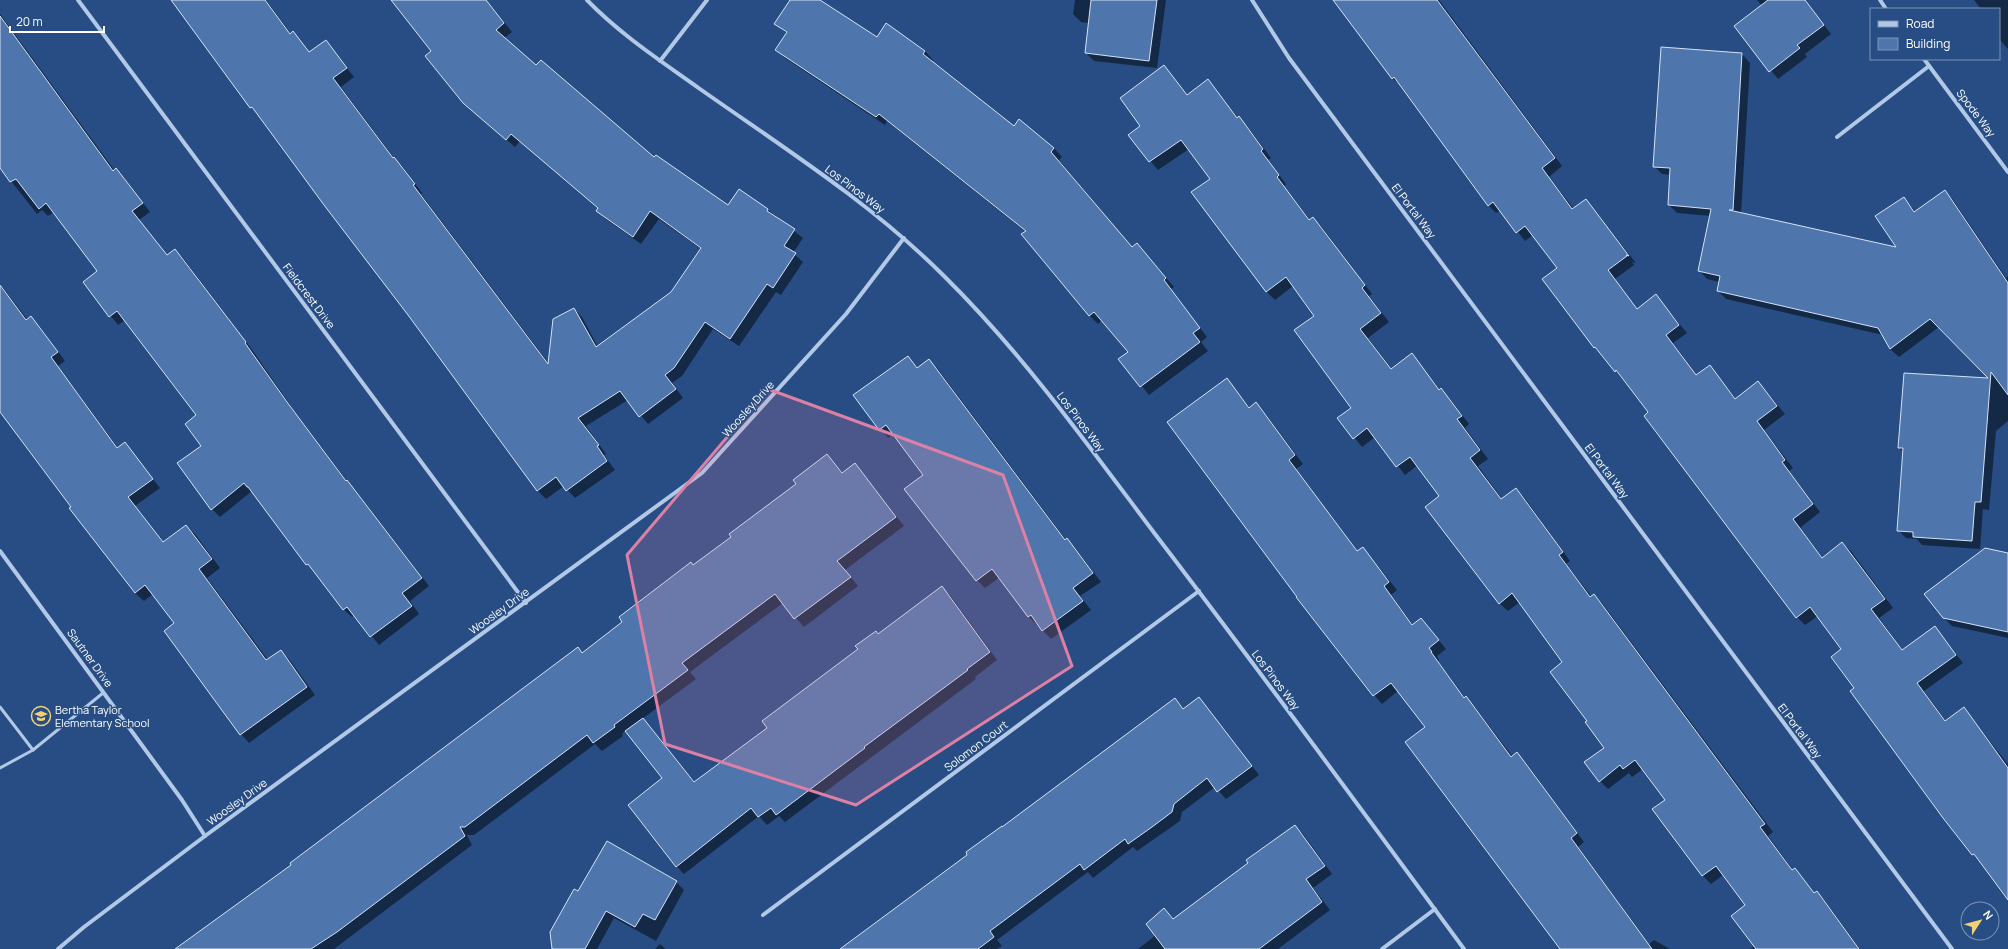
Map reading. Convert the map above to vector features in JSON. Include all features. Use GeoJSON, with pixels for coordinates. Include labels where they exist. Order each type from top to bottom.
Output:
{"type":"FeatureCollection","features":[{"type":"Feature","properties":{"kind":"street","name":"Fieldcrest Drive"},"geometry":{"type":"LineString","coordinates":[[78,0],[526,602]]}},
{"type":"Feature","properties":{"kind":"street","name":"Los Pinos Way"},"geometry":{"type":"LineString","coordinates":[[587,0],[609,22],[660,61],[853,197],[904,238],[984,316],[1033,374],[1199,591],[1464,949]]}},
{"type":"Feature","properties":{"kind":"street"},"geometry":{"type":"LineString","coordinates":[[660,61],[707,0]]}},
{"type":"Feature","properties":{"kind":"street","name":"El Portal Way"},"geometry":{"type":"LineString","coordinates":[[1252,0],[1289,58],[1952,949]]}},
{"type":"Feature","properties":{"kind":"street","name":"Spode Way"},"geometry":{"type":"LineString","coordinates":[[1925,60],[2008,172]]}},
{"type":"Feature","properties":{"kind":"street"},"geometry":{"type":"LineString","coordinates":[[1837,137],[1929,66]]}},
{"type":"Feature","properties":{"kind":"street","name":"Woosley Drive"},"geometry":{"type":"LineString","coordinates":[[58,949],[84,927],[206,836],[702,473],[846,314],[904,238]]}},
{"type":"Feature","properties":{"kind":"street","name":"Sautner Drive"},"geometry":{"type":"LineString","coordinates":[[0,551],[182,800],[206,836]]}},
{"type":"Feature","properties":{"kind":"street","name":"Solomon Court"},"geometry":{"type":"LineString","coordinates":[[763,915],[1199,591]]}},
{"type":"Feature","properties":{"kind":"street"},"geometry":{"type":"LineString","coordinates":[[1382,949],[1435,909]]}},
{"type":"Feature","properties":{"kind":"lane"},"geometry":{"type":"LineString","coordinates":[[0,768],[32,750],[103,693]]}},
{"type":"Feature","properties":{"kind":"lane"},"geometry":{"type":"LineString","coordinates":[[0,707],[32,750]]}},
{"type":"Feature","properties":{"kind":"highlighted area"},"geometry":{"type":"Polygon","coordinates":[[[768,389],[1003,475],[1072,666],[856,805],[665,744],[627,555],[768,389]]]}},
{"type":"Feature","properties":{"kind":"building"},"geometry":{"type":"Polygon","coordinates":[[[171,0],[265,0],[290,34],[293,31],[309,52],[326,40],[347,68],[333,78],[393,158],[394,157],[415,184],[413,185],[548,364],[553,319],[574,308],[596,347],[671,292],[701,248],[650,211],[633,237],[596,211],[598,208],[511,134],[506,140],[463,103],[425,56],[431,51],[391,0],[486,0],[504,23],[496,30],[536,65],[541,60],[654,157],[656,155],[728,205],[739,189],[768,209],[767,211],[795,229],[784,246],[796,253],[773,288],[767,284],[730,339],[705,322],[674,368],[665,375],[676,389],[639,417],[620,391],[578,418],[599,445],[597,446],[607,461],[566,491],[556,477],[537,491],[408,315],[324,205],[252,107],[250,108],[171,0]]]}},
{"type":"Feature","properties":{"kind":"building"},"geometry":{"type":"Polygon","coordinates":[[[790,0],[820,0],[877,37],[886,23],[925,51],[923,54],[1014,126],[1019,119],[1054,148],[1051,152],[1132,247],[1137,243],[1166,278],[1164,280],[1200,328],[1193,333],[1200,342],[1140,387],[1118,359],[1128,352],[1094,312],[1089,316],[1021,234],[1026,231],[879,114],[876,117],[775,50],[787,32],[774,24],[790,0]]]}},
{"type":"Feature","properties":{"kind":"building"},"geometry":{"type":"Polygon","coordinates":[[[1091,0],[1157,0],[1149,61],[1085,53],[1091,0]]]}},
{"type":"Feature","properties":{"kind":"building"},"geometry":{"type":"Polygon","coordinates":[[[1333,0],[1437,0],[1555,158],[1542,168],[1572,209],[1586,199],[1629,256],[1626,255],[1627,256],[1608,270],[1637,309],[1656,294],[1679,325],[1666,335],[1696,375],[1710,365],[1735,399],[1758,381],[1777,406],[1757,421],[1785,460],[1782,462],[1813,504],[1793,519],[1822,558],[1842,542],[1885,599],[1871,609],[1902,650],[1935,626],[1956,655],[1917,683],[1945,721],[1964,707],[2008,768],[2008,900],[1974,854],[1972,855],[1943,818],[1850,691],[1854,688],[1831,657],[1841,649],[1810,607],[1796,618],[1644,416],[1648,412],[1616,370],[1615,372],[1595,347],[1594,348],[1542,279],[1557,268],[1525,226],[1516,233],[1493,202],[1488,206],[1394,77],[1392,79],[1333,0]]]}},
{"type":"Feature","properties":{"kind":"building"},"geometry":{"type":"Polygon","coordinates":[[[1768,0],[1805,0],[1824,25],[1797,45],[1800,48],[1769,72],[1734,26],[1768,0]]]}},
{"type":"Feature","properties":{"kind":"building"},"geometry":{"type":"Polygon","coordinates":[[[0,16],[113,171],[116,168],[143,203],[132,211],[167,255],[175,249],[246,342],[245,343],[287,402],[346,481],[347,480],[422,578],[402,593],[412,606],[370,637],[347,607],[343,610],[308,564],[306,565],[244,483],[211,510],[177,463],[201,446],[185,424],[196,415],[117,311],[109,317],[83,282],[97,271],[46,203],[39,209],[16,179],[10,182],[0,168],[0,16]]]}},
{"type":"Feature","properties":{"kind":"building"},"geometry":{"type":"Polygon","coordinates":[[[1661,47],[1742,53],[1733,210],[1729,210],[1896,247],[1875,216],[1904,197],[1914,212],[1945,190],[2008,283],[2008,395],[1991,372],[1981,502],[1975,502],[1972,541],[1913,537],[1913,532],[1897,531],[1903,448],[1898,448],[1904,373],[1988,378],[1930,319],[1890,349],[1878,328],[1717,291],[1720,276],[1698,271],[1711,209],[1668,205],[1670,168],[1653,167],[1661,47]]]}},
{"type":"Feature","properties":{"kind":"building"},"geometry":{"type":"Polygon","coordinates":[[[1164,65],[1187,95],[1208,79],[1237,118],[1239,116],[1263,149],[1261,151],[1279,175],[1277,177],[1309,220],[1313,217],[1365,285],[1362,288],[1381,313],[1360,329],[1391,369],[1412,353],[1439,390],[1441,388],[1462,416],[1457,419],[1480,450],[1470,458],[1501,499],[1516,488],[1563,552],[1559,555],[1590,597],[1594,594],[1765,824],[1760,827],[1792,870],[1795,868],[1814,893],[1817,891],[1859,949],[1756,949],[1731,916],[1745,905],[1716,866],[1702,876],[1652,809],[1665,800],[1635,760],[1623,769],[1620,765],[1599,782],[1584,762],[1604,748],[1585,722],[1587,721],[1550,672],[1562,662],[1512,593],[1499,604],[1425,507],[1439,496],[1410,457],[1396,467],[1367,428],[1353,439],[1337,418],[1351,408],[1294,330],[1314,316],[1286,277],[1266,292],[1191,192],[1210,179],[1181,140],[1149,162],[1128,135],[1140,126],[1120,98],[1164,65]]]}},
{"type":"Feature","properties":{"kind":"building"},"geometry":{"type":"Polygon","coordinates":[[[0,285],[26,320],[31,316],[58,352],[51,357],[117,448],[125,442],[153,479],[128,497],[163,542],[186,525],[212,559],[199,569],[266,660],[281,650],[307,687],[240,735],[164,631],[174,623],[145,585],[135,593],[69,508],[71,507],[0,412],[0,285]]]}},
{"type":"Feature","properties":{"kind":"building"},"geometry":{"type":"Polygon","coordinates":[[[908,356],[917,368],[929,359],[1065,540],[1067,538],[1093,573],[1073,588],[1083,601],[1042,631],[1031,615],[1028,617],[992,569],[976,581],[904,489],[923,475],[886,425],[879,430],[853,395],[908,356]]]}},
{"type":"Feature","properties":{"kind":"building"},"geometry":{"type":"Polygon","coordinates":[[[1227,378],[1249,408],[1256,402],[1295,455],[1289,460],[1357,551],[1363,547],[1389,582],[1384,586],[1412,625],[1421,618],[1439,640],[1429,648],[1431,652],[1464,698],[1466,696],[1511,757],[1517,752],[1577,833],[1571,838],[1652,949],[1560,949],[1405,742],[1425,727],[1391,683],[1373,696],[1296,597],[1167,422],[1227,378]]]}},
{"type":"Feature","properties":{"kind":"building"},"geometry":{"type":"Polygon","coordinates":[[[827,454],[842,473],[855,463],[896,517],[837,561],[851,577],[794,619],[775,594],[682,663],[688,670],[614,725],[615,727],[593,743],[587,735],[465,827],[460,827],[465,836],[337,932],[311,949],[175,949],[291,865],[290,863],[578,647],[582,653],[622,622],[619,617],[691,562],[693,565],[731,537],[729,534],[796,484],[793,480],[827,454]]]}},
{"type":"Feature","properties":{"kind":"building"},"geometry":{"type":"Polygon","coordinates":[[[1985,548],[2008,553],[2008,632],[1943,618],[1924,594],[1985,548]]]}},
{"type":"Feature","properties":{"kind":"building"},"geometry":{"type":"Polygon","coordinates":[[[942,586],[990,652],[776,815],[771,808],[758,817],[751,808],[676,867],[628,805],[662,778],[625,731],[643,718],[694,782],[767,728],[762,721],[858,649],[855,646],[876,631],[878,634],[942,586]]]}},
{"type":"Feature","properties":{"kind":"building"},"geometry":{"type":"Polygon","coordinates":[[[1199,697],[1252,766],[1217,792],[1207,778],[1174,804],[1172,812],[1128,844],[1125,839],[1084,870],[1080,864],[990,931],[994,937],[978,949],[840,949],[967,855],[966,852],[1002,827],[1175,698],[1183,709],[1199,697]]]}},
{"type":"Feature","properties":{"kind":"building"},"geometry":{"type":"Polygon","coordinates":[[[1295,825],[1325,866],[1306,879],[1322,902],[1259,949],[1165,949],[1146,924],[1164,908],[1173,919],[1248,863],[1246,860],[1295,825]]]}},
{"type":"Feature","properties":{"kind":"building"},"geometry":{"type":"Polygon","coordinates":[[[607,841],[677,881],[655,920],[643,914],[635,927],[606,911],[585,949],[552,949],[550,932],[574,889],[578,891],[607,841]]]}},
{"type":"Feature","properties":{"kind":"place","name":"Bertha Taylor Elementary School"},"geometry":{"type":"Point","coordinates":[41,716]}}]}
